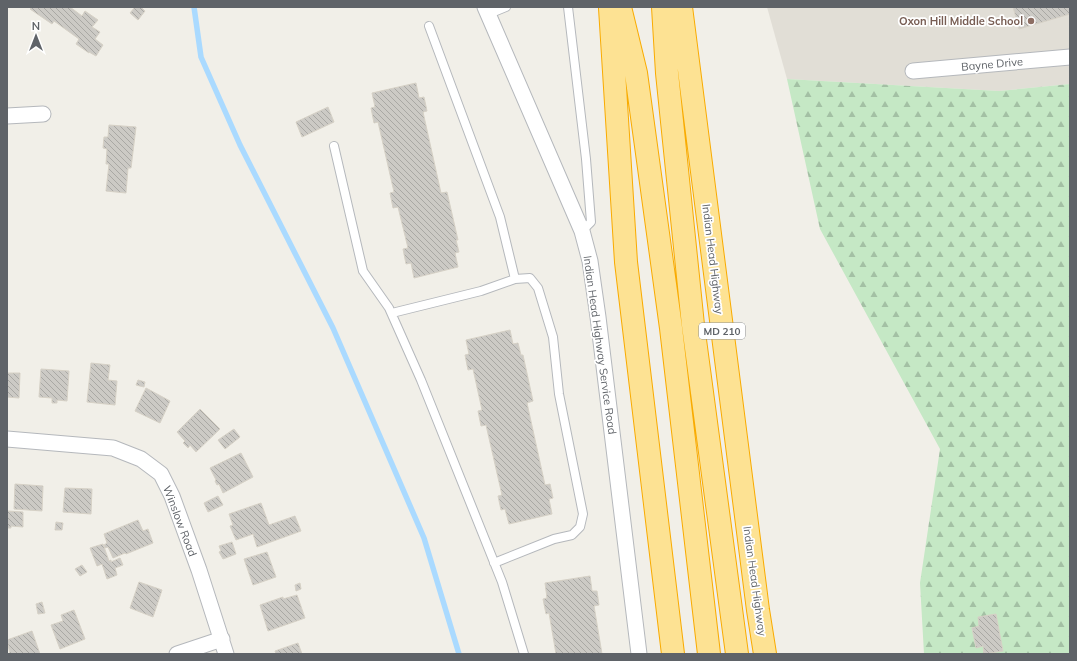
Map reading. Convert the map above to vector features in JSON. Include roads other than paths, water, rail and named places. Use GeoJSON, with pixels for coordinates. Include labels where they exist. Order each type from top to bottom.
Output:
{"type":"FeatureCollection","features":[{"type":"Feature","properties":{"kind":"highway"},"geometry":{"type":"LineString","coordinates":[[610,7],[626,262],[673,654]]}},
{"type":"Feature","properties":{"kind":"highway"},"geometry":{"type":"LineString","coordinates":[[620,7],[636,73],[671,328],[709,654]]}},
{"type":"Feature","properties":{"kind":"highway"},"geometry":{"type":"LineString","coordinates":[[663,7],[667,73],[692,317],[736,654]]}},
{"type":"Feature","properties":{"kind":"highway","name":"Indian Head Highway"},"geometry":{"type":"LineString","coordinates":[[681,7],[758,610],[765,654]]}},
{"type":"Feature","properties":{"kind":"street","name":"Indian Head Highway Service Road"},"geometry":{"type":"LineString","coordinates":[[487,11],[582,231],[590,261],[639,654]]}},
{"type":"Feature","properties":{"kind":"street","name":"Bayne Drive"},"geometry":{"type":"LineString","coordinates":[[914,71],[1070,57]]}},
{"type":"Feature","properties":{"kind":"street"},"geometry":{"type":"LineString","coordinates":[[7,116],[43,114]]}},
{"type":"Feature","properties":{"kind":"street","name":"Winslow Road"},"geometry":{"type":"LineString","coordinates":[[7,439],[113,448],[137,456],[155,468],[161,474],[172,496],[199,570],[226,654]]}},
{"type":"Feature","properties":{"kind":"street"},"geometry":{"type":"LineString","coordinates":[[177,654],[222,639]]}},
{"type":"Feature","properties":{"kind":"lane"},"geometry":{"type":"LineString","coordinates":[[487,11],[506,7]]}},
{"type":"Feature","properties":{"kind":"lane"},"geometry":{"type":"LineString","coordinates":[[568,7],[586,159],[591,222],[582,231]]}},
{"type":"Feature","properties":{"kind":"lane"},"geometry":{"type":"LineString","coordinates":[[429,26],[500,217],[515,280]]}},
{"type":"Feature","properties":{"kind":"lane"},"geometry":{"type":"LineString","coordinates":[[334,146],[363,271],[392,313],[421,380],[502,582],[524,654]]}},
{"type":"Feature","properties":{"kind":"lane"},"geometry":{"type":"LineString","coordinates":[[392,313],[481,291],[515,280],[530,278],[538,288],[553,337],[559,394],[583,514],[580,527],[572,535],[554,539],[494,563]]}},
{"type":"Feature","properties":{"kind":"waterway"},"geometry":{"type":"LineString","coordinates":[[194,7],[201,57],[240,145],[333,328],[424,538],[459,654]]}},
{"type":"Feature","properties":{"kind":"place","name":"Oxon Hill Middle School"},"geometry":{"type":"Point","coordinates":[1031,21]}}]}
